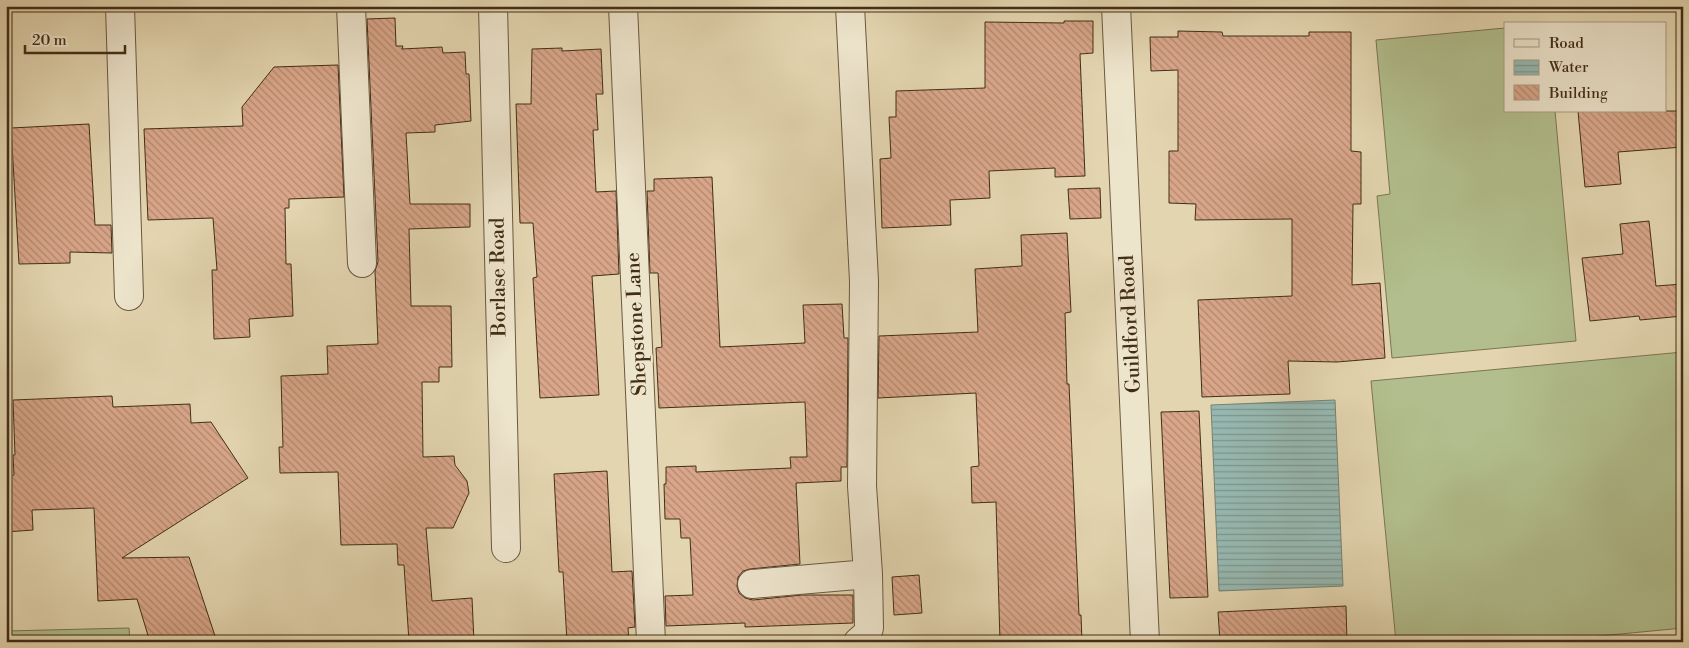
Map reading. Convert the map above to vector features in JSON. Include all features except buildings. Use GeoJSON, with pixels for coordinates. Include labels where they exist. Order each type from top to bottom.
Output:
{"type":"FeatureCollection","features":[{"type":"Feature","properties":{"kind":"street"},"geometry":{"type":"LineString","coordinates":[[120,6],[129,296]]}},
{"type":"Feature","properties":{"kind":"street"},"geometry":{"type":"LineString","coordinates":[[351,6],[362,263]]}},
{"type":"Feature","properties":{"kind":"street","name":"Borlase Road"},"geometry":{"type":"LineString","coordinates":[[493,6],[506,548]]}},
{"type":"Feature","properties":{"kind":"street","name":"Shepstone Lane"},"geometry":{"type":"LineString","coordinates":[[623,6],[651,642]]}},
{"type":"Feature","properties":{"kind":"street"},"geometry":{"type":"LineString","coordinates":[[850,6],[864,281],[862,486],[868,574],[869,628],[867,634],[858,642]]}},
{"type":"Feature","properties":{"kind":"street","name":"Guildford Road"},"geometry":{"type":"LineString","coordinates":[[1116,6],[1146,642]]}},
{"type":"Feature","properties":{"kind":"street"},"geometry":{"type":"LineString","coordinates":[[752,584],[868,574]]}},
{"type":"Feature","properties":{"kind":"green space"},"geometry":{"type":"Polygon","coordinates":[[[1504,28],[1504,112],[1555,112],[1576,341],[1392,358],[1377,196],[1390,194],[1376,40],[1504,28]]]}},
{"type":"Feature","properties":{"kind":"green space"},"geometry":{"type":"Polygon","coordinates":[[[1683,352],[1683,628],[1537,642],[1396,642],[1371,381],[1683,352]]]}},
{"type":"Feature","properties":{"kind":"green space"},"geometry":{"type":"Polygon","coordinates":[[[129,628],[130,642],[6,642],[6,631],[129,628]]]}},
{"type":"Feature","properties":{"kind":"water"},"geometry":{"type":"Polygon","coordinates":[[[1335,400],[1343,586],[1219,591],[1211,405],[1335,400]]]}}]}
